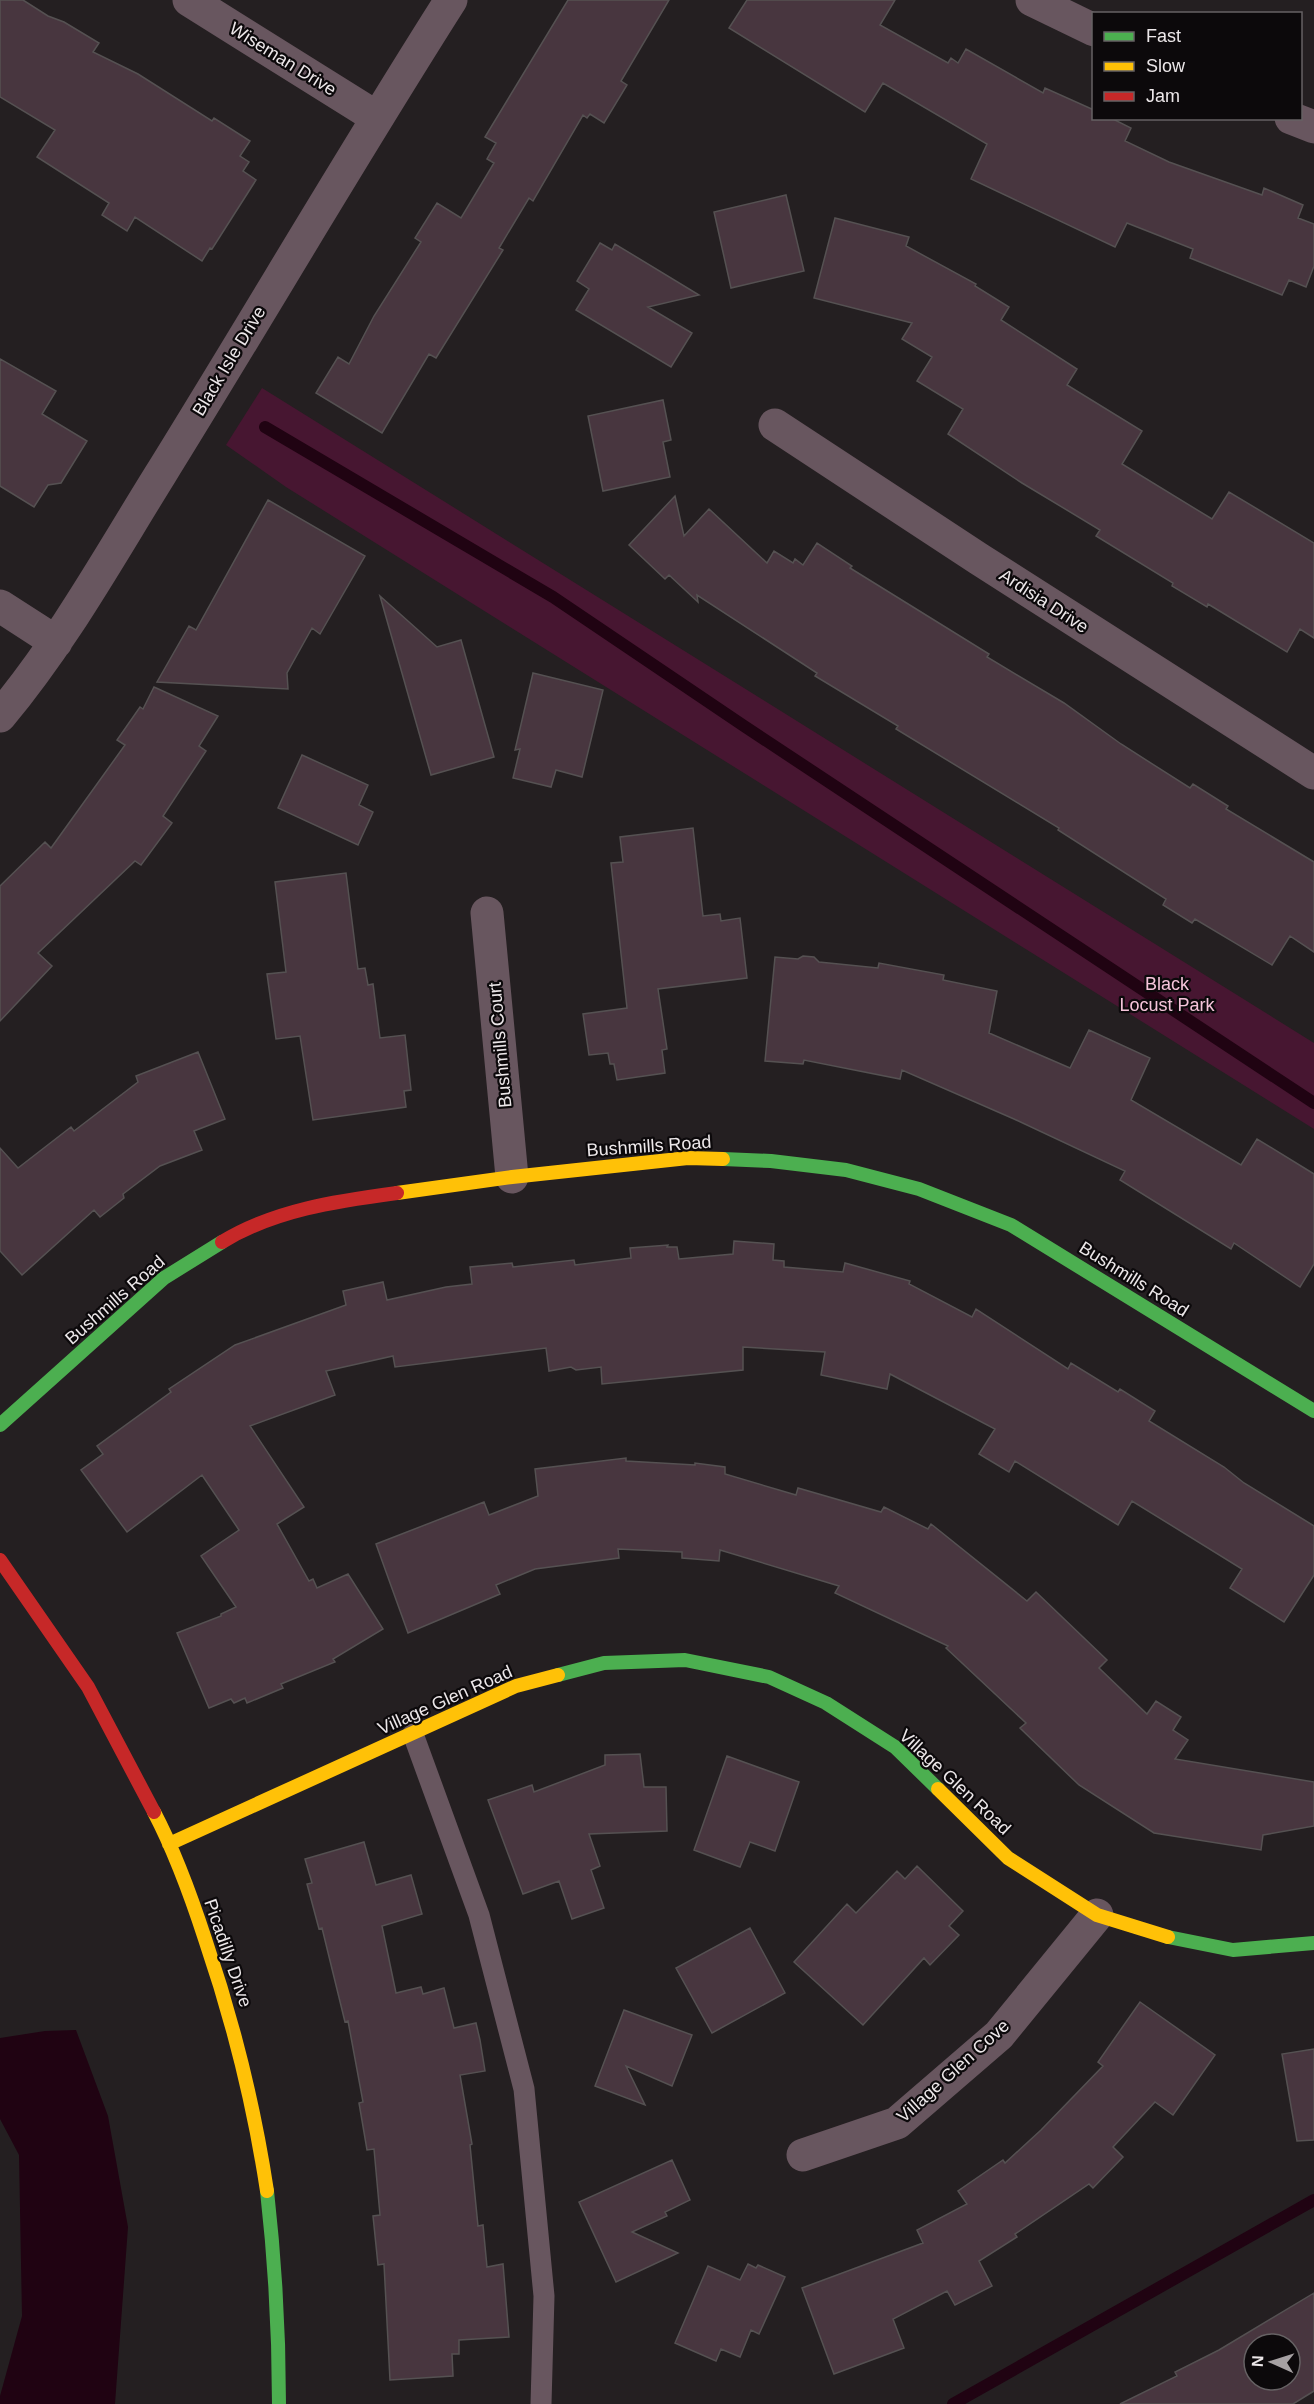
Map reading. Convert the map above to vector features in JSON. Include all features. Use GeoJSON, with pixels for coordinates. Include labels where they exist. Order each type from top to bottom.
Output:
{"type":"FeatureCollection","features":[{"type":"Feature","properties":{"kind":"street","name":"Wiseman Drive"},"geometry":{"type":"LineString","coordinates":[[189,0],[376,117]]}},
{"type":"Feature","properties":{"kind":"street","name":"Black Isle Drive"},"geometry":{"type":"LineString","coordinates":[[0,716],[30,681],[56,642],[376,117],[451,0]]}},
{"type":"Feature","properties":{"kind":"street"},"geometry":{"type":"LineString","coordinates":[[1032,0],[1092,29]]}},
{"type":"Feature","properties":{"kind":"street"},"geometry":{"type":"LineString","coordinates":[[1296,120],[1314,128]]}},
{"type":"Feature","properties":{"kind":"street","name":"Ardisia Drive"},"geometry":{"type":"LineString","coordinates":[[775,425],[979,559],[1314,773]]}},
{"type":"Feature","properties":{"kind":"street"},"geometry":{"type":"LineString","coordinates":[[0,606],[56,642]]}},
{"type":"Feature","properties":{"kind":"street","name":"Bushmills Court"},"geometry":{"type":"LineString","coordinates":[[487,914],[512,1177]]}},
{"type":"Feature","properties":{"kind":"street","name":"Bushmills Road"},"geometry":{"type":"LineString","coordinates":[[0,1425],[164,1278],[242,1230],[328,1202],[512,1177],[688,1158],[771,1161],[846,1170],[919,1189],[1011,1225],[1314,1411]]}},
{"type":"Feature","properties":{"kind":"street","name":"Picadilly Drive"},"geometry":{"type":"LineString","coordinates":[[0,1560],[88,1688],[169,1844],[214,1959],[238,2037],[262,2158],[275,2263],[281,2367],[279,2404]]}},
{"type":"Feature","properties":{"kind":"street","name":"Village Glen Road"},"geometry":{"type":"LineString","coordinates":[[169,1844],[516,1686],[604,1663],[685,1660],[769,1677],[826,1703],[895,1747],[1008,1857],[1097,1916],[1161,1935],[1233,1950],[1314,1943]]}},
{"type":"Feature","properties":{"kind":"street","name":"Village Glen Cove"},"geometry":{"type":"LineString","coordinates":[[803,2155],[897,2123],[999,2035],[1097,1916]]}},
{"type":"Feature","properties":{"kind":"lane"},"geometry":{"type":"LineString","coordinates":[[413,1734],[478,1915],[524,2089],[544,2296],[541,2404]]}},
{"type":"Feature","properties":{"kind":"green space","name":"Black Locust Park"},"geometry":{"type":"Polygon","coordinates":[[[262,388],[1314,1043],[1314,1129],[286,487],[226,445],[262,388]]]}},
{"type":"Feature","properties":{"kind":"shaded area"},"geometry":{"type":"Polygon","coordinates":[[[76,2030],[108,2116],[128,2227],[115,2404],[0,2404],[0,2396],[22,2316],[19,2155],[0,2119],[0,2038],[45,2031],[76,2030]]]}},
{"type":"Feature","properties":{"kind":"building"},"geometry":{"type":"Polygon","coordinates":[[[0,0],[23,0],[48,16],[64,22],[99,43],[93,52],[138,74],[212,121],[214,118],[250,141],[240,156],[249,162],[243,171],[256,180],[202,261],[135,217],[127,231],[102,215],[109,203],[37,157],[55,130],[0,97],[0,0]]]}},
{"type":"Feature","properties":{"kind":"building"},"geometry":{"type":"Polygon","coordinates":[[[568,0],[669,0],[621,81],[627,85],[604,123],[590,114],[587,118],[583,115],[533,201],[529,198],[499,248],[503,250],[436,358],[429,354],[382,433],[316,393],[338,357],[349,364],[374,316],[421,242],[415,238],[437,203],[461,218],[494,163],[487,159],[496,143],[485,137],[568,0]]]}},
{"type":"Feature","properties":{"kind":"building"},"geometry":{"type":"Polygon","coordinates":[[[747,0],[895,0],[880,25],[948,63],[951,58],[958,63],[966,49],[1043,93],[1045,88],[1092,109],[1092,120],[1115,120],[1131,128],[1125,141],[1169,162],[1262,195],[1264,188],[1303,205],[1298,218],[1314,224],[1314,266],[1306,287],[1289,280],[1282,295],[1190,258],[1193,249],[1127,223],[1115,247],[971,179],[987,144],[883,83],[865,112],[729,28],[747,0]]]}},
{"type":"Feature","properties":{"kind":"building"},"geometry":{"type":"Polygon","coordinates":[[[786,195],[804,271],[731,288],[714,212],[786,195]]]}},
{"type":"Feature","properties":{"kind":"building"},"geometry":{"type":"Polygon","coordinates":[[[835,218],[909,237],[906,246],[976,284],[975,286],[1009,307],[1001,320],[1077,369],[1067,385],[1142,431],[1122,464],[1212,519],[1229,492],[1314,543],[1314,638],[1300,629],[1287,652],[1208,604],[1207,607],[1172,586],[1173,583],[1096,536],[1100,530],[1022,483],[948,434],[963,409],[917,381],[932,357],[902,339],[912,323],[814,298],[835,218]]]}},
{"type":"Feature","properties":{"kind":"building"},"geometry":{"type":"Polygon","coordinates":[[[600,243],[612,250],[615,244],[699,295],[648,307],[692,333],[671,367],[576,310],[589,289],[577,281],[600,243]]]}},
{"type":"Feature","properties":{"kind":"building"},"geometry":{"type":"Polygon","coordinates":[[[0,359],[56,391],[42,414],[87,441],[61,483],[48,485],[34,507],[0,486],[0,359]]]}},
{"type":"Feature","properties":{"kind":"building"},"geometry":{"type":"Polygon","coordinates":[[[663,400],[671,440],[663,442],[670,477],[603,491],[588,416],[663,400]]]}},
{"type":"Feature","properties":{"kind":"building"},"geometry":{"type":"Polygon","coordinates":[[[675,496],[684,536],[709,509],[767,563],[774,551],[793,563],[795,559],[803,565],[817,543],[852,566],[850,568],[989,654],[987,657],[1064,703],[1121,744],[1190,788],[1193,784],[1228,806],[1226,809],[1314,862],[1314,952],[1290,936],[1272,965],[1195,919],[1192,923],[1163,905],[1166,899],[1058,830],[1059,828],[896,729],[898,726],[815,676],[817,673],[697,595],[698,602],[669,575],[665,579],[629,545],[675,496]]]}},
{"type":"Feature","properties":{"kind":"building"},"geometry":{"type":"Polygon","coordinates":[[[268,500],[365,556],[320,634],[312,628],[287,673],[288,689],[157,682],[189,626],[196,630],[268,500]]]}},
{"type":"Feature","properties":{"kind":"building"},"geometry":{"type":"Polygon","coordinates":[[[380,596],[437,647],[461,640],[494,757],[431,775],[380,596]]]}},
{"type":"Feature","properties":{"kind":"building"},"geometry":{"type":"Polygon","coordinates":[[[533,673],[603,690],[582,777],[556,770],[551,787],[513,778],[520,749],[515,750],[533,673]]]}},
{"type":"Feature","properties":{"kind":"building"},"geometry":{"type":"Polygon","coordinates":[[[154,687],[218,716],[199,746],[206,751],[163,816],[172,823],[141,865],[135,861],[38,953],[52,966],[0,1021],[0,886],[45,842],[51,848],[125,745],[117,740],[140,707],[143,709],[154,687]]]}},
{"type":"Feature","properties":{"kind":"building"},"geometry":{"type":"Polygon","coordinates":[[[302,755],[368,785],[359,805],[373,812],[358,845],[278,808],[302,755]]]}},
{"type":"Feature","properties":{"kind":"building"},"geometry":{"type":"Polygon","coordinates":[[[693,828],[703,916],[720,914],[721,921],[740,918],[747,978],[658,989],[667,1049],[662,1050],[665,1073],[617,1080],[614,1064],[610,1064],[608,1053],[589,1055],[583,1014],[627,1008],[611,863],[623,862],[620,837],[693,828]]]}},
{"type":"Feature","properties":{"kind":"building"},"geometry":{"type":"Polygon","coordinates":[[[346,873],[358,969],[365,968],[368,985],[373,984],[380,1038],[405,1035],[411,1090],[404,1091],[406,1107],[313,1120],[300,1036],[276,1039],[267,974],[286,972],[275,882],[346,873]]]}},
{"type":"Feature","properties":{"kind":"building"},"geometry":{"type":"Polygon","coordinates":[[[803,956],[814,957],[819,962],[878,968],[879,963],[944,975],[943,980],[997,991],[989,1033],[1070,1068],[1089,1030],[1150,1058],[1131,1100],[1241,1165],[1257,1139],[1314,1174],[1314,1264],[1300,1287],[1234,1243],[1231,1249],[1120,1180],[1125,1171],[902,1070],[900,1079],[804,1060],[803,1064],[765,1061],[775,957],[798,959],[803,956]]]}},
{"type":"Feature","properties":{"kind":"building"},"geometry":{"type":"Polygon","coordinates":[[[198,1052],[225,1119],[194,1131],[202,1150],[160,1166],[123,1194],[124,1198],[100,1217],[94,1210],[22,1275],[0,1251],[0,1148],[18,1168],[71,1127],[74,1131],[138,1082],[136,1076],[198,1052]]]}},
{"type":"Feature","properties":{"kind":"building"},"geometry":{"type":"Polygon","coordinates":[[[734,1241],[774,1244],[773,1260],[784,1261],[784,1267],[843,1272],[845,1263],[910,1281],[909,1284],[972,1317],[976,1309],[1068,1369],[1071,1363],[1118,1392],[1120,1389],[1155,1411],[1149,1421],[1314,1526],[1314,1575],[1284,1622],[1230,1588],[1242,1569],[1132,1501],[1118,1525],[1015,1461],[1009,1472],[979,1454],[995,1429],[890,1374],[887,1389],[821,1375],[825,1352],[743,1347],[743,1370],[602,1384],[601,1367],[576,1370],[571,1367],[549,1371],[546,1348],[395,1367],[393,1356],[326,1371],[335,1395],[250,1426],[304,1507],[277,1524],[309,1581],[313,1579],[317,1588],[348,1574],[383,1629],[333,1659],[335,1662],[281,1684],[283,1688],[247,1703],[245,1698],[234,1703],[231,1699],[209,1708],[177,1633],[221,1616],[236,1607],[201,1556],[239,1530],[202,1475],[127,1532],[81,1470],[103,1454],[97,1446],[171,1392],[169,1389],[235,1345],[346,1305],[343,1291],[383,1282],[387,1300],[446,1287],[472,1284],[470,1267],[512,1263],[513,1267],[574,1260],[575,1265],[631,1258],[630,1248],[668,1245],[667,1247],[677,1247],[679,1259],[733,1254],[734,1241]]]}},
{"type":"Feature","properties":{"kind":"building"},"geometry":{"type":"Polygon","coordinates":[[[626,1458],[626,1461],[695,1465],[695,1463],[725,1467],[725,1474],[796,1495],[798,1488],[881,1512],[884,1507],[928,1529],[931,1524],[1027,1601],[1036,1592],[1107,1660],[1099,1668],[1147,1714],[1156,1701],[1181,1717],[1173,1730],[1188,1740],[1175,1759],[1314,1782],[1314,1826],[1263,1835],[1261,1850],[1154,1833],[1079,1785],[1020,1728],[1026,1723],[946,1648],[948,1646],[835,1593],[839,1586],[720,1550],[719,1561],[682,1558],[682,1552],[618,1549],[619,1558],[535,1569],[496,1585],[500,1594],[408,1633],[376,1544],[484,1502],[489,1515],[538,1496],[535,1469],[626,1458]]]}},
{"type":"Feature","properties":{"kind":"building"},"geometry":{"type":"Polygon","coordinates":[[[640,1754],[644,1787],[666,1787],[667,1831],[589,1834],[600,1866],[591,1870],[604,1908],[572,1919],[559,1881],[523,1894],[488,1800],[532,1785],[534,1792],[605,1765],[605,1755],[640,1754]]]}},
{"type":"Feature","properties":{"kind":"building"},"geometry":{"type":"Polygon","coordinates":[[[727,1756],[799,1782],[775,1851],[750,1842],[740,1867],[694,1850],[727,1756]]]}},
{"type":"Feature","properties":{"kind":"building"},"geometry":{"type":"Polygon","coordinates":[[[364,1842],[376,1885],[411,1875],[422,1914],[382,1926],[396,1993],[421,1987],[423,1994],[444,1988],[454,2028],[476,2023],[480,2040],[485,2071],[460,2075],[472,2144],[470,2145],[478,2226],[483,2225],[487,2267],[503,2264],[509,2337],[459,2340],[459,2354],[452,2354],[453,2376],[390,2380],[384,2264],[378,2265],[373,2216],[380,2215],[374,2149],[367,2150],[359,2103],[363,2102],[348,2021],[345,2022],[322,1928],[319,1929],[307,1884],[312,1883],[305,1859],[364,1842]]]}},
{"type":"Feature","properties":{"kind":"building"},"geometry":{"type":"Polygon","coordinates":[[[917,1866],[963,1911],[949,1926],[959,1935],[930,1965],[924,1958],[863,2025],[794,1962],[847,1904],[856,1913],[897,1871],[905,1879],[917,1866]]]}},
{"type":"Feature","properties":{"kind":"building"},"geometry":{"type":"Polygon","coordinates":[[[750,1928],[785,1993],[712,2033],[676,1968],[750,1928]]]}},
{"type":"Feature","properties":{"kind":"building"},"geometry":{"type":"Polygon","coordinates":[[[1140,2002],[1215,2055],[1173,2115],[1155,2102],[1113,2147],[1123,2157],[1093,2188],[1089,2184],[1015,2234],[1017,2237],[979,2261],[992,2286],[955,2305],[947,2291],[893,2319],[904,2348],[834,2374],[802,2288],[923,2243],[917,2230],[967,2204],[958,2191],[1003,2160],[1005,2163],[1041,2130],[1103,2066],[1098,2062],[1140,2002]]]}},
{"type":"Feature","properties":{"kind":"building"},"geometry":{"type":"Polygon","coordinates":[[[624,2010],[692,2035],[672,2086],[626,2066],[645,2105],[595,2086],[624,2010]]]}},
{"type":"Feature","properties":{"kind":"building"},"geometry":{"type":"Polygon","coordinates":[[[1314,2049],[1314,2140],[1297,2141],[1282,2054],[1314,2049]]]}},
{"type":"Feature","properties":{"kind":"building"},"geometry":{"type":"Polygon","coordinates":[[[672,2160],[690,2200],[665,2212],[667,2216],[632,2232],[678,2253],[616,2282],[579,2202],[672,2160]]]}},
{"type":"Feature","properties":{"kind":"building"},"geometry":{"type":"Polygon","coordinates":[[[748,2264],[756,2268],[758,2265],[785,2277],[759,2334],[751,2330],[740,2357],[721,2349],[716,2361],[675,2343],[708,2266],[740,2280],[748,2264]]]}},
{"type":"Feature","properties":{"kind":"building"},"geometry":{"type":"Polygon","coordinates":[[[1314,2293],[1314,2391],[1293,2404],[1120,2404],[1177,2376],[1175,2372],[1242,2336],[1242,2392],[1302,2392],[1302,2332],[1249,2332],[1314,2293]]]}},
{"type":"Feature","properties":{"kind":"waterway"},"geometry":{"type":"LineString","coordinates":[[265,427],[553,597],[1314,1103]]}},
{"type":"Feature","properties":{"kind":"waterway"},"geometry":{"type":"LineString","coordinates":[[953,2404],[1314,2200]]}},
{"type":"Feature","properties":{"kind":"traffic: fast"},"geometry":{"type":"LineString","coordinates":[[723,1159],[771,1161],[846,1170],[919,1189],[1011,1225],[1314,1411]]}},
{"type":"Feature","properties":{"kind":"traffic: fast"},"geometry":{"type":"LineString","coordinates":[[0,1425],[164,1278],[222,1242]]}},
{"type":"Feature","properties":{"kind":"traffic: fast"},"geometry":{"type":"LineString","coordinates":[[558,1675],[604,1663],[685,1660],[769,1677],[826,1703],[895,1747],[938,1789]]}},
{"type":"Feature","properties":{"kind":"traffic: fast"},"geometry":{"type":"LineString","coordinates":[[1168,1937],[1233,1950],[1314,1943]]}},
{"type":"Feature","properties":{"kind":"traffic: fast"},"geometry":{"type":"LineString","coordinates":[[267,2191],[276,2297],[279,2404]]}},
{"type":"Feature","properties":{"kind":"traffic: slow"},"geometry":{"type":"LineString","coordinates":[[397,1193],[512,1177],[688,1158],[723,1159]]}},
{"type":"Feature","properties":{"kind":"traffic: slow"},"geometry":{"type":"LineString","coordinates":[[169,1844],[516,1686],[558,1675]]}},
{"type":"Feature","properties":{"kind":"traffic: slow"},"geometry":{"type":"LineString","coordinates":[[938,1789],[1008,1858],[1097,1915],[1168,1937]]}},
{"type":"Feature","properties":{"kind":"traffic: slow"},"geometry":{"type":"LineString","coordinates":[[154,1812],[188,1890],[225,2001],[249,2095],[267,2191]]}},
{"type":"Feature","properties":{"kind":"traffic: jam"},"geometry":{"type":"LineString","coordinates":[[222,1242],[263,1222],[306,1208],[397,1193]]}},
{"type":"Feature","properties":{"kind":"traffic: jam"},"geometry":{"type":"LineString","coordinates":[[0,1560],[88,1687],[154,1812]]}}]}
